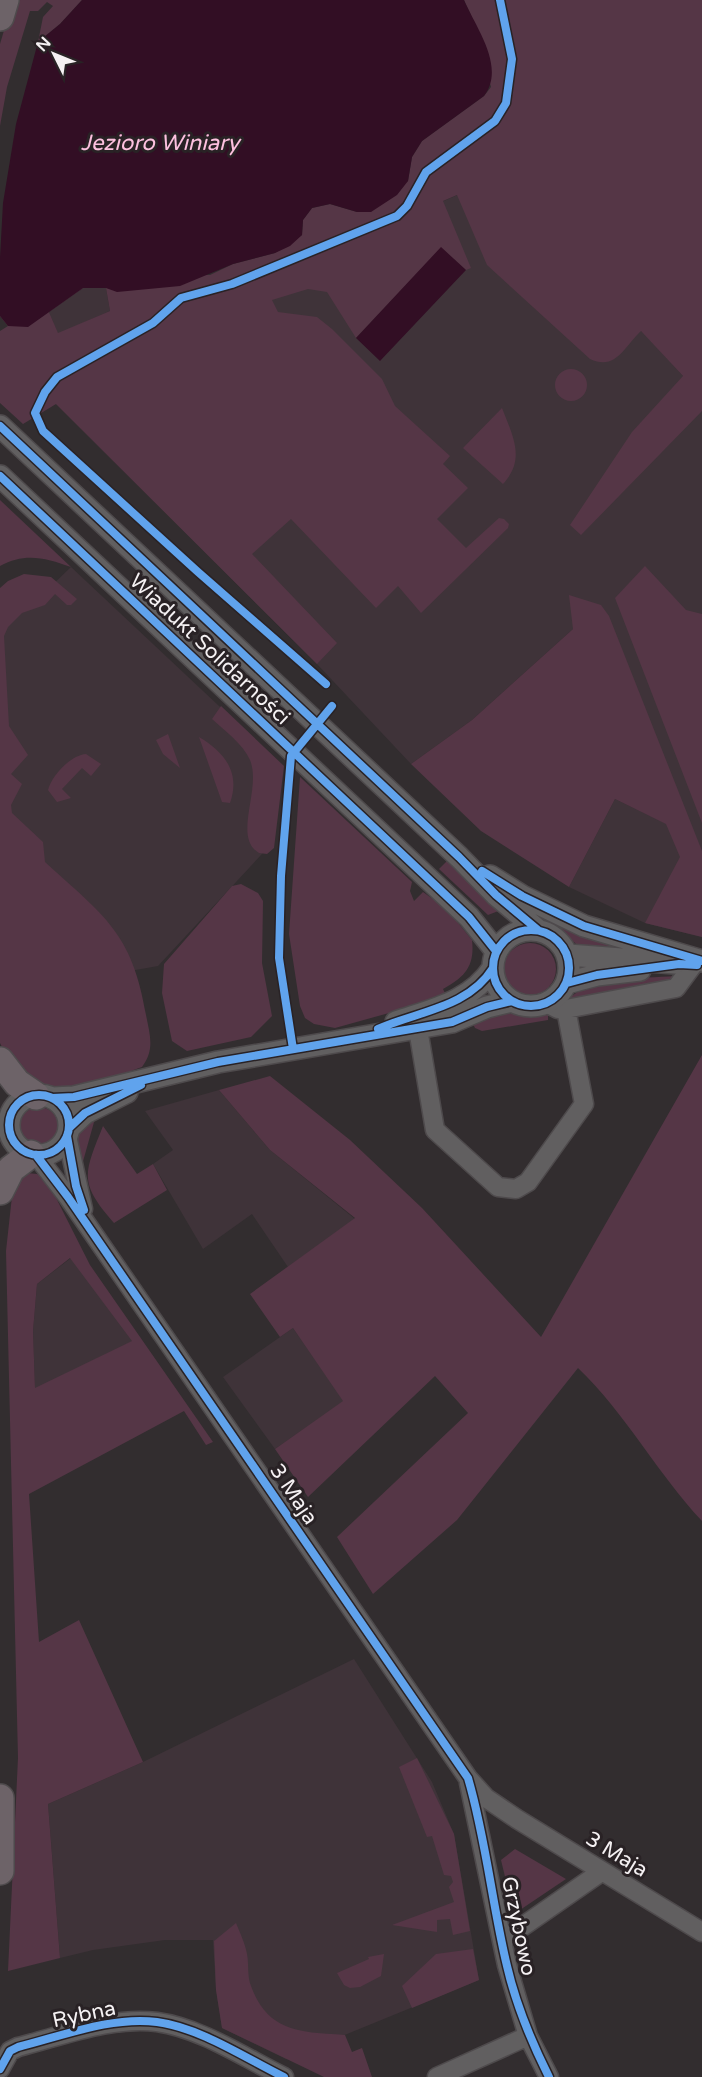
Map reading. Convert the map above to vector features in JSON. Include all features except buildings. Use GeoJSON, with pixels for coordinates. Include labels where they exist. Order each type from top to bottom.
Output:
{"type":"FeatureCollection","features":[{"type":"Feature","properties":{"kind":"main road"},"geometry":{"type":"LineString","coordinates":[[0,17],[5,0]]}},
{"type":"Feature","properties":{"kind":"main road"},"geometry":{"type":"LineString","coordinates":[[0,1060],[17,1083],[44,1097]]}},
{"type":"Feature","properties":{"kind":"main road"},"geometry":{"type":"LineString","coordinates":[[0,1191],[11,1169],[33,1154]]}},
{"type":"Feature","properties":{"kind":"main road"},"geometry":{"type":"LineString","coordinates":[[0,1798],[0,1871]]}},
{"type":"Feature","properties":{"kind":"street","name":"Wiadukt Solidarności"},"geometry":{"type":"LineString","coordinates":[[0,426],[459,857],[496,895],[538,930]]}},
{"type":"Feature","properties":{"kind":"street","name":"Wiadukt Solidarności"},"geometry":{"type":"LineString","coordinates":[[0,476],[469,917],[495,960]]}},
{"type":"Feature","properties":{"kind":"street"},"geometry":{"type":"LineString","coordinates":[[459,857],[522,896],[584,926],[694,964]]}},
{"type":"Feature","properties":{"kind":"street"},"geometry":{"type":"LineString","coordinates":[[360,1037],[464,996],[480,984],[514,933],[538,930],[559,941],[568,955],[570,964],[567,983],[559,995],[556,1006],[584,1104],[528,1182],[516,1189],[498,1187],[435,1130],[418,1029]]}},
{"type":"Feature","properties":{"kind":"street"},"geometry":{"type":"LineString","coordinates":[[568,955],[694,964]]}},
{"type":"Feature","properties":{"kind":"street"},"geometry":{"type":"LineString","coordinates":[[495,960],[496,984],[512,1001]]}},
{"type":"Feature","properties":{"kind":"street"},"geometry":{"type":"LineString","coordinates":[[567,983],[597,975],[694,964]]}},
{"type":"Feature","properties":{"kind":"street"},"geometry":{"type":"LineString","coordinates":[[154,1078],[85,1113],[54,1151],[33,1154],[16,1144],[12,1136],[10,1118],[20,1103],[44,1097],[74,1097],[112,1085],[154,1078],[218,1062],[452,1022],[487,1007],[512,1001],[535,1006],[556,1006],[676,987],[694,964]]}},
{"type":"Feature","properties":{"kind":"street"},"geometry":{"type":"LineString","coordinates":[[44,1097],[67,1113],[68,1132]]}},
{"type":"Feature","properties":{"kind":"street","name":"3 Maja"},"geometry":{"type":"LineString","coordinates":[[68,1132],[76,1186],[91,1230]]}},
{"type":"Feature","properties":{"kind":"street","name":"3 Maja"},"geometry":{"type":"LineString","coordinates":[[33,1154],[91,1230],[468,1778],[486,1798],[601,1872],[702,1932]]}},
{"type":"Feature","properties":{"kind":"street","name":"Grzybowo"},"geometry":{"type":"LineString","coordinates":[[468,1778],[476,1806],[507,1965],[528,2036],[549,2077]]}},
{"type":"Feature","properties":{"kind":"street"},"geometry":{"type":"LineString","coordinates":[[503,1940],[601,1872]]}},
{"type":"Feature","properties":{"kind":"street","name":"Rybna"},"geometry":{"type":"LineString","coordinates":[[0,2069],[10,2051],[18,2047],[118,2023],[158,2022],[197,2034],[284,2077]]}},
{"type":"Feature","properties":{"kind":"street"},"geometry":{"type":"LineString","coordinates":[[437,2077],[528,2036]]}},
{"type":"Feature","properties":{"kind":"shaded area"},"geometry":{"type":"Polygon","coordinates":[[[13,0],[82,0],[60,24],[38,42],[43,17],[53,6],[47,2],[38,11],[30,11],[7,87],[0,126],[0,44],[13,0]]]}},
{"type":"Feature","properties":{"kind":"shaded area"},"geometry":{"type":"Polygon","coordinates":[[[464,0],[702,0],[702,411],[581,535],[570,525],[632,432],[683,376],[641,331],[613,360],[599,362],[590,359],[487,265],[457,195],[443,201],[471,268],[466,270],[441,248],[356,338],[327,292],[308,289],[272,300],[278,312],[317,317],[332,329],[382,379],[395,406],[450,456],[443,464],[468,488],[437,519],[466,548],[499,518],[509,524],[508,528],[421,613],[398,586],[376,608],[291,519],[252,554],[337,643],[317,664],[56,404],[23,424],[0,403],[0,331],[8,326],[0,316],[0,263],[210,275],[233,264],[275,253],[302,235],[303,220],[312,208],[330,204],[357,212],[408,181],[412,157],[422,141],[484,96],[491,87],[475,24],[464,0]],[[83,288],[49,312],[58,333],[110,311],[106,288],[83,288]]]}},
{"type":"Feature","properties":{"kind":"shaded area"},"geometry":{"type":"Polygon","coordinates":[[[462,193],[645,334],[702,397],[702,937],[645,923],[569,887],[615,799],[665,823],[573,629],[472,720],[411,764],[317,664],[56,404],[260,281],[462,193]]]}},
{"type":"Feature","properties":{"kind":"shaded area"},"geometry":{"type":"Polygon","coordinates":[[[83,288],[106,288],[110,311],[58,334],[49,312],[83,288]]]}},
{"type":"Feature","properties":{"kind":"shaded area"},"geometry":{"type":"Polygon","coordinates":[[[571,369],[582,374],[587,385],[582,396],[571,401],[560,396],[555,385],[560,374],[571,369]]]}},
{"type":"Feature","properties":{"kind":"shaded area"},"geometry":{"type":"Polygon","coordinates":[[[502,408],[513,438],[516,457],[510,475],[503,484],[463,448],[502,408]]]}},
{"type":"Feature","properties":{"kind":"shaded area"},"geometry":{"type":"Polygon","coordinates":[[[0,500],[71,567],[36,558],[18,559],[0,566],[0,500]]]}},
{"type":"Feature","properties":{"kind":"shaded area"},"geometry":{"type":"Polygon","coordinates":[[[645,566],[686,610],[702,614],[702,823],[615,598],[645,566]]]}},
{"type":"Feature","properties":{"kind":"shaded area"},"geometry":{"type":"Polygon","coordinates":[[[71,567],[283,766],[274,841],[158,966],[130,971],[9,843],[2,633],[8,615],[44,593],[71,567]]]}},
{"type":"Feature","properties":{"kind":"shaded area"},"geometry":{"type":"Polygon","coordinates":[[[24,574],[51,577],[77,599],[71,605],[67,605],[55,594],[45,605],[22,613],[8,627],[4,636],[9,726],[28,755],[11,774],[22,784],[11,805],[12,813],[43,842],[45,862],[99,912],[123,944],[133,964],[140,987],[150,1036],[149,1055],[142,1067],[96,1084],[68,1090],[30,1084],[0,1043],[0,588],[8,581],[24,574]]]}},
{"type":"Feature","properties":{"kind":"shaded area"},"geometry":{"type":"Polygon","coordinates":[[[569,595],[601,605],[609,616],[702,851],[702,937],[645,923],[680,857],[666,824],[615,799],[569,887],[481,831],[411,764],[472,720],[573,629],[569,595]]]}},
{"type":"Feature","properties":{"kind":"shaded area"},"geometry":{"type":"Polygon","coordinates":[[[221,706],[284,766],[274,848],[267,854],[259,853],[251,846],[247,824],[253,772],[250,760],[243,749],[212,719],[221,706]]]}},
{"type":"Feature","properties":{"kind":"shaded area"},"geometry":{"type":"Polygon","coordinates":[[[168,734],[180,768],[163,754],[156,740],[168,734]]]}},
{"type":"Feature","properties":{"kind":"shaded area"},"geometry":{"type":"Polygon","coordinates":[[[199,737],[223,756],[232,772],[233,792],[230,803],[222,802],[199,737]]]}},
{"type":"Feature","properties":{"kind":"shaded area"},"geometry":{"type":"Polygon","coordinates":[[[86,754],[101,764],[91,776],[82,768],[62,789],[71,798],[57,802],[48,790],[50,784],[68,762],[86,754]]]}},
{"type":"Feature","properties":{"kind":"shaded area"},"geometry":{"type":"Polygon","coordinates":[[[300,777],[412,882],[410,891],[414,901],[423,892],[447,909],[472,940],[470,964],[463,975],[443,989],[446,995],[335,1028],[314,1024],[305,1018],[300,1006],[289,934],[300,777]]]}},
{"type":"Feature","properties":{"kind":"shaded area"},"geometry":{"type":"Polygon","coordinates":[[[447,861],[501,910],[488,915],[439,869],[447,861]]]}},
{"type":"Feature","properties":{"kind":"shaded area"},"geometry":{"type":"Polygon","coordinates":[[[241,884],[258,893],[263,901],[262,963],[272,1016],[251,1037],[187,1051],[172,1041],[162,993],[164,964],[232,886],[241,884]]]}},
{"type":"Feature","properties":{"kind":"shaded area"},"geometry":{"type":"Polygon","coordinates":[[[521,905],[644,953],[583,949],[550,924],[534,918],[521,905]]]}},
{"type":"Feature","properties":{"kind":"shaded area"},"geometry":{"type":"Polygon","coordinates":[[[525,943],[535,943],[545,947],[552,954],[556,969],[552,984],[545,991],[535,995],[525,995],[515,991],[508,984],[504,974],[504,964],[508,954],[515,947],[525,943]]]}},
{"type":"Feature","properties":{"kind":"shaded area"},"geometry":{"type":"Polygon","coordinates":[[[675,976],[672,983],[566,1001],[577,993],[603,982],[675,976]]]}},
{"type":"Feature","properties":{"kind":"shaded area"},"geometry":{"type":"Polygon","coordinates":[[[496,1012],[536,1016],[548,1013],[548,1020],[482,1031],[475,1028],[472,1022],[496,1012]]]}},
{"type":"Feature","properties":{"kind":"shaded area"},"geometry":{"type":"Polygon","coordinates":[[[702,1055],[702,1521],[611,1405],[578,1368],[457,1520],[373,1594],[337,1537],[468,1413],[435,1376],[308,1497],[275,1449],[343,1401],[293,1328],[280,1337],[250,1294],[355,1218],[270,1150],[219,1090],[270,1076],[350,1140],[422,1208],[541,1337],[702,1055]]]}},
{"type":"Feature","properties":{"kind":"shaded area"},"geometry":{"type":"Polygon","coordinates":[[[219,1090],[270,1150],[355,1219],[288,1267],[252,1214],[203,1249],[153,1164],[173,1150],[145,1111],[219,1090]]]}},
{"type":"Feature","properties":{"kind":"shaded area"},"geometry":{"type":"Polygon","coordinates":[[[39,1107],[53,1112],[58,1126],[53,1140],[39,1145],[25,1140],[20,1126],[25,1112],[39,1107]]]}},
{"type":"Feature","properties":{"kind":"shaded area"},"geometry":{"type":"Polygon","coordinates":[[[96,1115],[82,1165],[78,1137],[84,1126],[96,1115]]]}},
{"type":"Feature","properties":{"kind":"shaded area"},"geometry":{"type":"Polygon","coordinates":[[[103,1126],[137,1174],[153,1164],[167,1190],[114,1223],[94,1197],[88,1177],[92,1156],[103,1126]]]}},
{"type":"Feature","properties":{"kind":"shaded area"},"geometry":{"type":"Polygon","coordinates":[[[27,1173],[37,1174],[47,1180],[90,1265],[213,1442],[206,1445],[184,1411],[29,1494],[39,1642],[79,1620],[143,1762],[48,1804],[60,1958],[8,1971],[18,1758],[6,1251],[13,1187],[27,1173]],[[70,1258],[37,1284],[33,1331],[35,1388],[132,1341],[70,1258]]]}},
{"type":"Feature","properties":{"kind":"shaded area"},"geometry":{"type":"Polygon","coordinates":[[[71,1258],[133,1341],[35,1389],[33,1331],[37,1284],[71,1258]]]}},
{"type":"Feature","properties":{"kind":"shaded area"},"geometry":{"type":"Polygon","coordinates":[[[293,1328],[344,1401],[275,1449],[223,1377],[293,1328]]]}},
{"type":"Feature","properties":{"kind":"shaded area"},"geometry":{"type":"Polygon","coordinates":[[[354,1659],[432,1782],[454,1834],[479,1980],[286,2059],[222,2028],[216,1990],[213,1940],[165,1940],[93,1950],[60,1958],[48,1804],[143,1762],[354,1659]]]}},
{"type":"Feature","properties":{"kind":"shaded area"},"geometry":{"type":"Polygon","coordinates":[[[417,1758],[454,1834],[470,1931],[453,1935],[450,1919],[437,1920],[437,1932],[392,1925],[454,1902],[449,1887],[453,1882],[451,1876],[444,1875],[432,1836],[427,1837],[399,1767],[417,1758]]]}},
{"type":"Feature","properties":{"kind":"shaded area"},"geometry":{"type":"Polygon","coordinates":[[[515,1849],[566,1879],[514,1914],[501,1860],[515,1849]]]}},
{"type":"Feature","properties":{"kind":"shaded area"},"geometry":{"type":"Polygon","coordinates":[[[236,1923],[248,1958],[251,1986],[267,2013],[288,2027],[301,2031],[345,2035],[352,2052],[362,2048],[372,2077],[324,2077],[222,2028],[216,1990],[214,1941],[236,1923]]]}},
{"type":"Feature","properties":{"kind":"shaded area"},"geometry":{"type":"Polygon","coordinates":[[[473,1949],[479,1980],[412,2008],[402,1986],[436,1954],[473,1949]]]}},
{"type":"Feature","properties":{"kind":"shaded area"},"geometry":{"type":"Polygon","coordinates":[[[384,1954],[381,1976],[360,1987],[350,1988],[344,1985],[337,1973],[369,1959],[368,1957],[384,1954]]]}},
{"type":"Feature","properties":{"kind":"water","name":"Jezioro Winiary"},"geometry":{"type":"Polygon","coordinates":[[[82,0],[464,0],[491,60],[490,85],[484,96],[422,141],[412,157],[408,181],[397,195],[371,212],[357,212],[330,204],[312,208],[303,220],[302,235],[290,246],[275,253],[233,264],[180,286],[117,292],[106,288],[83,288],[28,327],[8,326],[0,316],[0,258],[3,203],[16,124],[38,42],[60,24],[82,0]]]}},
{"type":"Feature","properties":{"kind":"water"},"geometry":{"type":"Polygon","coordinates":[[[441,247],[466,270],[380,361],[356,338],[441,247]]]}},
{"type":"Feature","properties":{"kind":"cycle path"},"geometry":{"type":"LineString","coordinates":[[326,684],[198,572],[43,431],[35,413],[45,392],[57,377],[153,323],[181,298],[232,284],[397,216],[407,206],[426,172],[495,121],[506,103],[512,59],[500,0]]}},
{"type":"Feature","properties":{"kind":"cycle path"},"geometry":{"type":"LineString","coordinates":[[0,426],[459,857],[496,895],[538,930]]}},
{"type":"Feature","properties":{"kind":"cycle path"},"geometry":{"type":"LineString","coordinates":[[0,476],[469,917],[496,951]]}},
{"type":"Feature","properties":{"kind":"cycle path"},"geometry":{"type":"LineString","coordinates":[[293,1049],[279,958],[281,876],[291,756],[332,706]]}},
{"type":"Feature","properties":{"kind":"cycle path"},"geometry":{"type":"LineString","coordinates":[[482,871],[522,896],[584,926],[702,961]]}},
{"type":"Feature","properties":{"kind":"cycle path"},"geometry":{"type":"LineString","coordinates":[[539,930],[552,936],[563,947],[569,960],[569,968],[567,983],[552,1000],[539,1006],[523,1006],[510,1000],[495,983],[493,960],[499,947],[516,932],[539,930]]}},
{"type":"Feature","properties":{"kind":"cycle path"},"geometry":{"type":"LineString","coordinates":[[567,983],[597,975],[679,964],[697,965]]}},
{"type":"Feature","properties":{"kind":"cycle path"},"geometry":{"type":"LineString","coordinates":[[378,1029],[456,1000],[483,981],[493,968]]}},
{"type":"Feature","properties":{"kind":"cycle path"},"geometry":{"type":"LineString","coordinates":[[52,1098],[74,1097],[218,1062],[452,1022],[487,1007],[512,1001]]}},
{"type":"Feature","properties":{"kind":"cycle path"},"geometry":{"type":"LineString","coordinates":[[69,1128],[85,1113],[141,1085]]}},
{"type":"Feature","properties":{"kind":"cycle path"},"geometry":{"type":"LineString","coordinates":[[39,1095],[60,1104],[69,1125],[60,1146],[39,1155],[18,1146],[9,1125],[18,1104],[39,1095]]}},
{"type":"Feature","properties":{"kind":"cycle path"},"geometry":{"type":"LineString","coordinates":[[67,1136],[76,1186],[84,1210]]}},
{"type":"Feature","properties":{"kind":"cycle path"},"geometry":{"type":"LineString","coordinates":[[36,1155],[68,1197],[468,1778],[480,1824],[502,1943],[515,1995],[549,2077]]}},
{"type":"Feature","properties":{"kind":"cycle path"},"geometry":{"type":"LineString","coordinates":[[0,2069],[10,2051],[18,2047],[105,2024],[140,2021],[157,2022],[190,2030],[284,2077]]}}]}
